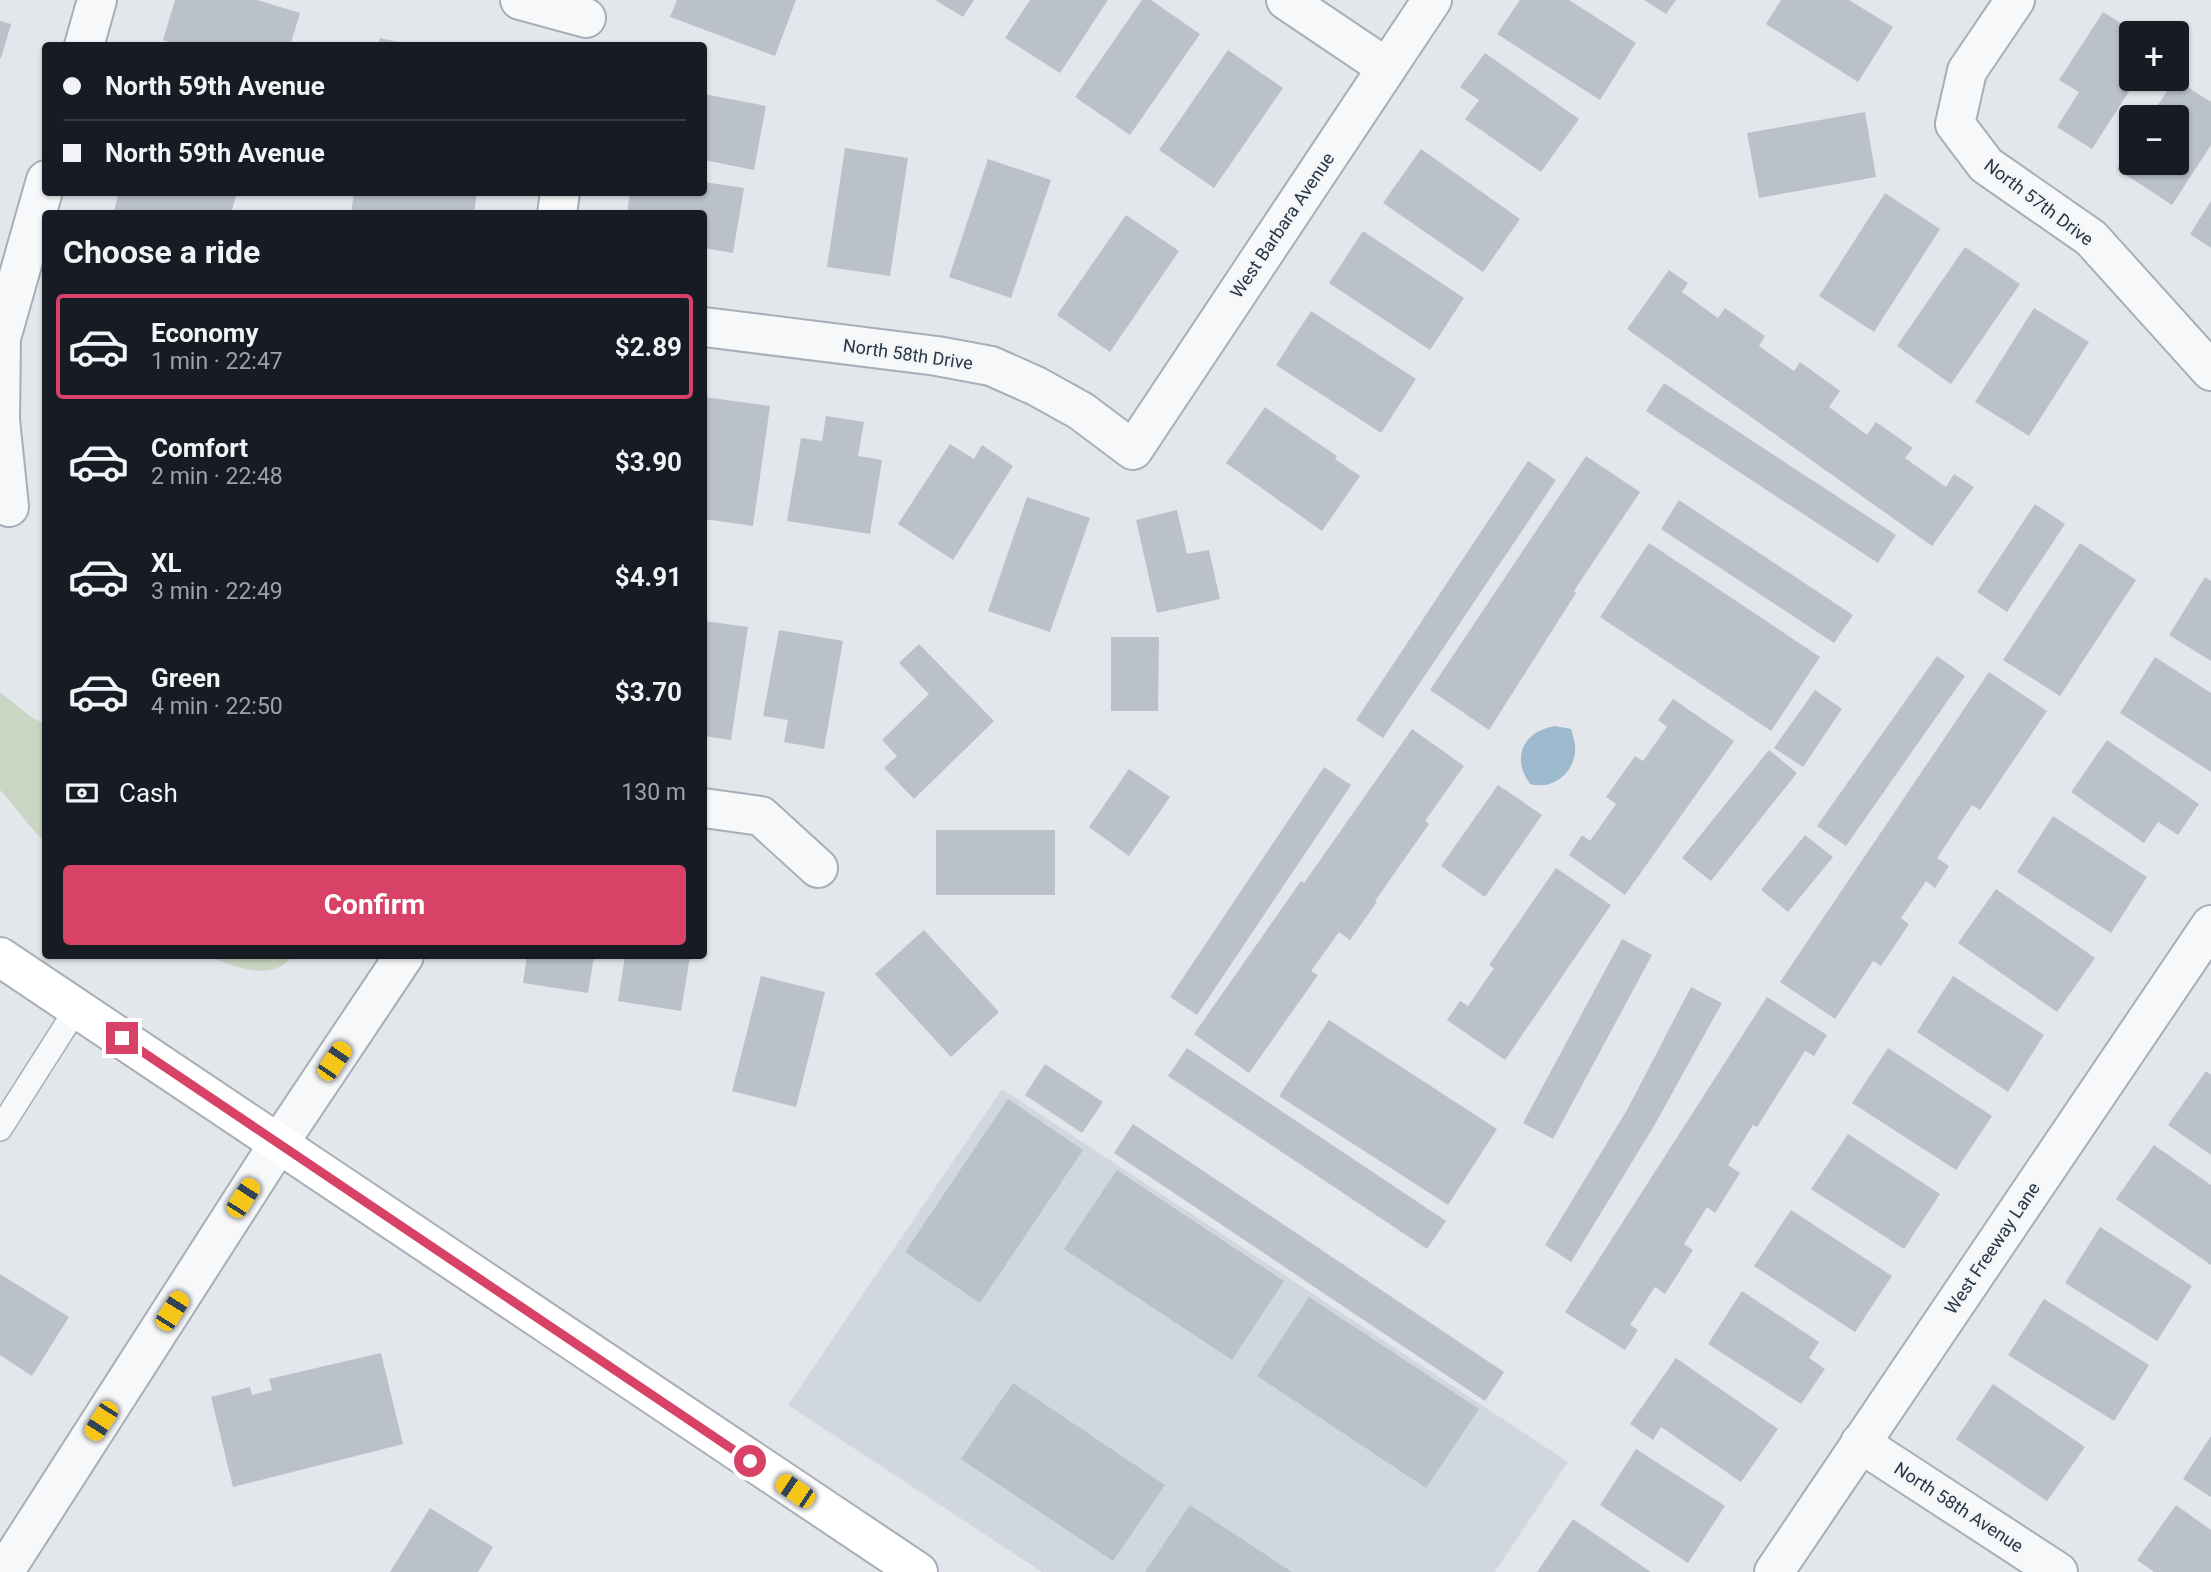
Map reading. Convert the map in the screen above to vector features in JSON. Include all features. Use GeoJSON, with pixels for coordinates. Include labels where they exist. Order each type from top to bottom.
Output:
{"type":"FeatureCollection","features":[{"type":"Feature","properties":{"kind":"main road"},"geometry":{"type":"LineString","coordinates":[[0,957],[918,1572]]}},
{"type":"Feature","properties":{"kind":"street"},"geometry":{"type":"LineString","coordinates":[[85,42],[97,0]]}},
{"type":"Feature","properties":{"kind":"street"},"geometry":{"type":"LineString","coordinates":[[520,0],[587,21]]}},
{"type":"Feature","properties":{"kind":"street"},"geometry":{"type":"LineString","coordinates":[[1286,0],[1387,68]]}},
{"type":"Feature","properties":{"kind":"street","name":"West Barbara Avenue"},"geometry":{"type":"LineString","coordinates":[[1133,450],[1432,0]]}},
{"type":"Feature","properties":{"kind":"street","name":"North 57th Drive"},"geometry":{"type":"LineString","coordinates":[[2015,0],[1967,71],[1955,124],[1986,165],[2091,237],[2211,371]]}},
{"type":"Feature","properties":{"kind":"street"},"geometry":{"type":"LineString","coordinates":[[9,507],[0,420],[1,338],[42,194]]}},
{"type":"Feature","properties":{"kind":"street","name":"North 58th Drive"},"geometry":{"type":"LineString","coordinates":[[707,327],[937,356],[991,366],[1036,386],[1081,411],[1133,450]]}},
{"type":"Feature","properties":{"kind":"street"},"geometry":{"type":"LineString","coordinates":[[707,808],[761,816],[818,868]]}},
{"type":"Feature","properties":{"kind":"street","name":"West Freeway Lane"},"geometry":{"type":"LineString","coordinates":[[1774,1572],[2211,925]]}},
{"type":"Feature","properties":{"kind":"street"},"geometry":{"type":"LineString","coordinates":[[5,1572],[279,1143],[402,959]]}},
{"type":"Feature","properties":{"kind":"street","name":"North 58th Avenue"},"geometry":{"type":"LineString","coordinates":[[1860,1443],[2058,1572]]}},
{"type":"Feature","properties":{"kind":"lane"},"geometry":{"type":"LineString","coordinates":[[0,1129],[77,1008]]}},
{"type":"Feature","properties":{"kind":"shaded area"},"geometry":{"type":"Polygon","coordinates":[[[1002,1089],[1568,1462],[1495,1572],[1042,1572],[788,1405],[1002,1089]]]}},
{"type":"Feature","properties":{"kind":"green space"},"geometry":{"type":"Polygon","coordinates":[[[0,692],[42,722],[42,839],[0,790],[0,692]]]}},
{"type":"Feature","properties":{"kind":"green space"},"geometry":{"type":"Polygon","coordinates":[[[218,959],[289,959],[275,969],[264,971],[218,959]]]}},
{"type":"Feature","properties":{"kind":"water"},"geometry":{"type":"Polygon","coordinates":[[[1555,726],[1571,729],[1575,752],[1570,768],[1553,783],[1530,784],[1521,765],[1523,747],[1535,734],[1555,726]]]}},
{"type":"Feature","properties":{"kind":"building"},"geometry":{"type":"Polygon","coordinates":[[[175,0],[257,0],[300,13],[291,42],[163,40],[175,0]]]}},
{"type":"Feature","properties":{"kind":"building"},"geometry":{"type":"Polygon","coordinates":[[[677,0],[796,0],[775,56],[670,17],[677,0]]]}},
{"type":"Feature","properties":{"kind":"building"},"geometry":{"type":"Polygon","coordinates":[[[935,0],[974,0],[963,17],[935,0]]]}},
{"type":"Feature","properties":{"kind":"building"},"geometry":{"type":"Polygon","coordinates":[[[1030,0],[1108,0],[1060,73],[1005,38],[1030,0]]]}},
{"type":"Feature","properties":{"kind":"building"},"geometry":{"type":"Polygon","coordinates":[[[1142,0],[1151,0],[1200,34],[1130,135],[1075,97],[1142,0]]]}},
{"type":"Feature","properties":{"kind":"building"},"geometry":{"type":"Polygon","coordinates":[[[1520,0],[1569,0],[1636,43],[1600,100],[1497,34],[1520,0]]]}},
{"type":"Feature","properties":{"kind":"building"},"geometry":{"type":"Polygon","coordinates":[[[1644,0],[1676,0],[1666,14],[1644,0]]]}},
{"type":"Feature","properties":{"kind":"building"},"geometry":{"type":"Polygon","coordinates":[[[1781,0],[1849,0],[1893,27],[1858,82],[1766,24],[1781,0]]]}},
{"type":"Feature","properties":{"kind":"building"},"geometry":{"type":"Polygon","coordinates":[[[2103,12],[2119,22],[2119,91],[2129,91],[2092,149],[2057,127],[2079,92],[2059,80],[2103,12]]]}},
{"type":"Feature","properties":{"kind":"building"},"geometry":{"type":"Polygon","coordinates":[[[0,21],[11,24],[1,58],[0,58],[0,21]]]}},
{"type":"Feature","properties":{"kind":"building"},"geometry":{"type":"Polygon","coordinates":[[[380,38],[398,42],[379,42],[380,38]]]}},
{"type":"Feature","properties":{"kind":"building"},"geometry":{"type":"Polygon","coordinates":[[[1228,50],[1283,88],[1214,188],[1159,150],[1228,50]]]}},
{"type":"Feature","properties":{"kind":"building"},"geometry":{"type":"Polygon","coordinates":[[[1485,53],[1579,119],[1541,172],[1465,119],[1479,100],[1460,87],[1485,53]]]}},
{"type":"Feature","properties":{"kind":"building"},"geometry":{"type":"Polygon","coordinates":[[[2189,88],[2211,102],[2211,145],[2172,205],[2126,175],[2189,175],[2189,105],[2158,105],[2167,91],[2189,91],[2189,88]]]}},
{"type":"Feature","properties":{"kind":"building"},"geometry":{"type":"Polygon","coordinates":[[[707,95],[766,106],[754,170],[707,161],[707,95]]]}},
{"type":"Feature","properties":{"kind":"building"},"geometry":{"type":"Polygon","coordinates":[[[1865,112],[1876,177],[1759,198],[1747,133],[1865,112]]]}},
{"type":"Feature","properties":{"kind":"building"},"geometry":{"type":"Polygon","coordinates":[[[845,148],[908,158],[890,276],[827,267],[845,148]]]}},
{"type":"Feature","properties":{"kind":"building"},"geometry":{"type":"Polygon","coordinates":[[[1421,149],[1520,219],[1483,272],[1383,203],[1421,149]]]}},
{"type":"Feature","properties":{"kind":"building"},"geometry":{"type":"Polygon","coordinates":[[[988,159],[1051,180],[1011,298],[949,277],[988,159]]]}},
{"type":"Feature","properties":{"kind":"building"},"geometry":{"type":"Polygon","coordinates":[[[707,182],[744,188],[733,253],[707,249],[707,210],[628,210],[629,196],[707,196],[707,182]]]}},
{"type":"Feature","properties":{"kind":"building"},"geometry":{"type":"Polygon","coordinates":[[[1885,193],[1940,229],[1874,332],[1819,296],[1885,193]]]}},
{"type":"Feature","properties":{"kind":"building"},"geometry":{"type":"Polygon","coordinates":[[[118,196],[236,196],[232,210],[114,210],[118,196]]]}},
{"type":"Feature","properties":{"kind":"building"},"geometry":{"type":"Polygon","coordinates":[[[353,196],[476,196],[475,210],[352,210],[353,196]]]}},
{"type":"Feature","properties":{"kind":"building"},"geometry":{"type":"Polygon","coordinates":[[[2211,201],[2211,248],[2190,234],[2211,201]]]}},
{"type":"Feature","properties":{"kind":"building"},"geometry":{"type":"Polygon","coordinates":[[[1126,215],[1179,251],[1110,352],[1057,315],[1126,215]]]}},
{"type":"Feature","properties":{"kind":"building"},"geometry":{"type":"Polygon","coordinates":[[[1363,231],[1464,298],[1430,350],[1329,283],[1363,231]]]}},
{"type":"Feature","properties":{"kind":"building"},"geometry":{"type":"Polygon","coordinates":[[[1965,247],[2020,284],[1951,384],[1897,346],[1965,247]]]}},
{"type":"Feature","properties":{"kind":"building"},"geometry":{"type":"Polygon","coordinates":[[[1669,270],[1688,283],[1682,292],[1718,318],[1725,308],[1765,336],[1759,346],[1794,371],[1800,362],[1840,391],[1829,407],[1867,435],[1876,422],[1913,448],[1905,458],[1946,487],[1954,474],[1974,487],[1932,546],[1627,329],[1669,270]]]}},
{"type":"Feature","properties":{"kind":"building"},"geometry":{"type":"Polygon","coordinates":[[[2034,308],[2089,342],[2029,436],[1975,402],[2034,308]]]}},
{"type":"Feature","properties":{"kind":"building"},"geometry":{"type":"Polygon","coordinates":[[[1311,311],[1416,379],[1381,433],[1276,365],[1311,311]]]}},
{"type":"Feature","properties":{"kind":"building"},"geometry":{"type":"Polygon","coordinates":[[[1664,383],[1896,535],[1878,563],[1646,411],[1664,383]]]}},
{"type":"Feature","properties":{"kind":"building"},"geometry":{"type":"Polygon","coordinates":[[[707,397],[770,406],[753,526],[707,519],[707,397]]]}},
{"type":"Feature","properties":{"kind":"building"},"geometry":{"type":"Polygon","coordinates":[[[1265,407],[1337,456],[1335,459],[1360,476],[1322,531],[1226,463],[1265,407]]]}},
{"type":"Feature","properties":{"kind":"building"},"geometry":{"type":"Polygon","coordinates":[[[826,416],[864,422],[858,456],[882,460],[870,534],[787,521],[801,438],[822,441],[826,416]]]}},
{"type":"Feature","properties":{"kind":"building"},"geometry":{"type":"Polygon","coordinates":[[[950,444],[974,459],[982,445],[1013,466],[953,560],[898,524],[950,444]]]}},
{"type":"Feature","properties":{"kind":"building"},"geometry":{"type":"Polygon","coordinates":[[[1586,456],[1640,492],[1574,591],[1576,593],[1489,730],[1430,690],[1586,456]]]}},
{"type":"Feature","properties":{"kind":"building"},"geometry":{"type":"Polygon","coordinates":[[[1528,461],[1556,480],[1383,738],[1356,720],[1528,461]]]}},
{"type":"Feature","properties":{"kind":"building"},"geometry":{"type":"Polygon","coordinates":[[[1027,497],[1090,518],[1050,632],[988,611],[1027,497]]]}},
{"type":"Feature","properties":{"kind":"building"},"geometry":{"type":"Polygon","coordinates":[[[1679,500],[1853,615],[1834,643],[1661,529],[1679,500]]]}},
{"type":"Feature","properties":{"kind":"building"},"geometry":{"type":"Polygon","coordinates":[[[2035,504],[2065,524],[2007,612],[1977,592],[2035,504]]]}},
{"type":"Feature","properties":{"kind":"building"},"geometry":{"type":"Polygon","coordinates":[[[1177,510],[1187,554],[1209,550],[1220,599],[1157,613],[1136,520],[1177,510]]]}},
{"type":"Feature","properties":{"kind":"building"},"geometry":{"type":"Polygon","coordinates":[[[1649,543],[1820,657],[1771,731],[1600,617],[1649,543]]]}},
{"type":"Feature","properties":{"kind":"building"},"geometry":{"type":"Polygon","coordinates":[[[2080,543],[2136,580],[2060,696],[2003,660],[2080,543]]]}},
{"type":"Feature","properties":{"kind":"building"},"geometry":{"type":"Polygon","coordinates":[[[2205,577],[2211,581],[2211,661],[2169,635],[2205,577]]]}},
{"type":"Feature","properties":{"kind":"building"},"geometry":{"type":"Polygon","coordinates":[[[707,621],[748,627],[731,740],[707,736],[707,621]]]}},
{"type":"Feature","properties":{"kind":"building"},"geometry":{"type":"Polygon","coordinates":[[[779,630],[843,641],[824,749],[784,742],[788,720],[763,716],[779,630]]]}},
{"type":"Feature","properties":{"kind":"building"},"geometry":{"type":"Polygon","coordinates":[[[1111,637],[1159,637],[1158,711],[1111,711],[1111,637]]]}},
{"type":"Feature","properties":{"kind":"building"},"geometry":{"type":"Polygon","coordinates":[[[919,644],[994,721],[914,799],[884,768],[897,756],[882,740],[929,694],[899,663],[919,644]]]}},
{"type":"Feature","properties":{"kind":"building"},"geometry":{"type":"Polygon","coordinates":[[[1937,656],[1965,676],[1846,846],[1817,826],[1937,656]]]}},
{"type":"Feature","properties":{"kind":"building"},"geometry":{"type":"Polygon","coordinates":[[[2155,657],[2211,693],[2211,772],[2120,713],[2155,657]]]}},
{"type":"Feature","properties":{"kind":"building"},"geometry":{"type":"Polygon","coordinates":[[[1989,672],[2047,711],[1980,810],[1972,805],[1937,858],[1949,866],[1935,888],[1926,881],[1901,918],[1909,924],[1881,966],[1873,961],[1835,1019],[1780,982],[1989,672]]]}},
{"type":"Feature","properties":{"kind":"building"},"geometry":{"type":"Polygon","coordinates":[[[1815,690],[1842,709],[1803,767],[1774,748],[1815,690]]]}},
{"type":"Feature","properties":{"kind":"building"},"geometry":{"type":"Polygon","coordinates":[[[1673,699],[1734,741],[1625,895],[1569,855],[1582,835],[1590,841],[1616,804],[1606,797],[1635,756],[1643,761],[1667,727],[1658,720],[1673,699]]]}},
{"type":"Feature","properties":{"kind":"building"},"geometry":{"type":"Polygon","coordinates":[[[1412,729],[1464,766],[1425,821],[1429,824],[1350,940],[1339,932],[1311,971],[1318,975],[1249,1073],[1194,1034],[1412,729]]]}},
{"type":"Feature","properties":{"kind":"building"},"geometry":{"type":"Polygon","coordinates":[[[2107,740],[2199,804],[2178,835],[2158,822],[2144,843],[2071,792],[2107,740]]]}},
{"type":"Feature","properties":{"kind":"building"},"geometry":{"type":"Polygon","coordinates":[[[1769,750],[1797,773],[1711,881],[1682,858],[1769,750]]]}},
{"type":"Feature","properties":{"kind":"building"},"geometry":{"type":"Polygon","coordinates":[[[1324,767],[1351,785],[1197,1015],[1170,997],[1324,767]]]}},
{"type":"Feature","properties":{"kind":"building"},"geometry":{"type":"Polygon","coordinates":[[[1129,769],[1170,797],[1129,856],[1089,827],[1129,769]]]}},
{"type":"Feature","properties":{"kind":"building"},"geometry":{"type":"Polygon","coordinates":[[[1498,785],[1542,815],[1485,897],[1441,866],[1498,785]]]}},
{"type":"Feature","properties":{"kind":"building"},"geometry":{"type":"Polygon","coordinates":[[[2053,816],[2147,877],[2111,933],[2017,872],[2053,816]]]}},
{"type":"Feature","properties":{"kind":"building"},"geometry":{"type":"Polygon","coordinates":[[[936,830],[1055,830],[1055,895],[936,895],[936,830]]]}},
{"type":"Feature","properties":{"kind":"building"},"geometry":{"type":"Polygon","coordinates":[[[1805,835],[1833,857],[1788,912],[1761,890],[1805,835]]]}},
{"type":"Feature","properties":{"kind":"building"},"geometry":{"type":"Polygon","coordinates":[[[1556,868],[1611,905],[1505,1060],[1447,1020],[1460,1001],[1468,1006],[1494,968],[1489,965],[1556,868]]]}},
{"type":"Feature","properties":{"kind":"building"},"geometry":{"type":"Polygon","coordinates":[[[1996,889],[2095,958],[2057,1012],[1958,943],[1996,889]]]}},
{"type":"Feature","properties":{"kind":"building"},"geometry":{"type":"Polygon","coordinates":[[[924,930],[999,1012],[951,1057],[875,974],[924,930]]]}},
{"type":"Feature","properties":{"kind":"building"},"geometry":{"type":"Polygon","coordinates":[[[1622,939],[1652,955],[1553,1139],[1523,1123],[1622,939]]]}},
{"type":"Feature","properties":{"kind":"building"},"geometry":{"type":"Polygon","coordinates":[[[527,959],[594,959],[588,993],[523,983],[527,959]]]}},
{"type":"Feature","properties":{"kind":"building"},"geometry":{"type":"Polygon","coordinates":[[[625,959],[690,959],[681,1011],[618,1001],[625,959]]]}},
{"type":"Feature","properties":{"kind":"building"},"geometry":{"type":"Polygon","coordinates":[[[761,976],[825,992],[796,1107],[732,1091],[761,976]]]}},
{"type":"Feature","properties":{"kind":"building"},"geometry":{"type":"Polygon","coordinates":[[[1953,976],[2044,1035],[2008,1092],[1917,1032],[1953,976]]]}},
{"type":"Feature","properties":{"kind":"building"},"geometry":{"type":"Polygon","coordinates":[[[1691,987],[1722,1003],[1654,1126],[1571,1262],[1545,1245],[1627,1110],[1691,987]]]}},
{"type":"Feature","properties":{"kind":"building"},"geometry":{"type":"Polygon","coordinates":[[[1767,997],[1827,1035],[1814,1056],[1805,1051],[1757,1127],[1753,1125],[1728,1165],[1740,1173],[1715,1213],[1707,1207],[1684,1244],[1693,1250],[1665,1294],[1655,1287],[1630,1325],[1638,1330],[1625,1350],[1565,1312],[1767,997]]]}},
{"type":"Feature","properties":{"kind":"building"},"geometry":{"type":"Polygon","coordinates":[[[1329,1020],[1497,1129],[1448,1205],[1279,1096],[1329,1020]]]}},
{"type":"Feature","properties":{"kind":"building"},"geometry":{"type":"Polygon","coordinates":[[[1187,1048],[1446,1221],[1427,1249],[1168,1076],[1187,1048]]]}},
{"type":"Feature","properties":{"kind":"building"},"geometry":{"type":"Polygon","coordinates":[[[1888,1048],[1992,1116],[1956,1170],[1852,1103],[1888,1048]]]}},
{"type":"Feature","properties":{"kind":"building"},"geometry":{"type":"Polygon","coordinates":[[[1045,1064],[1103,1102],[1082,1133],[1025,1095],[1045,1064]]]}},
{"type":"Feature","properties":{"kind":"building"},"geometry":{"type":"Polygon","coordinates":[[[2206,1071],[2211,1075],[2211,1155],[2168,1125],[2206,1071]]]}},
{"type":"Feature","properties":{"kind":"building"},"geometry":{"type":"Polygon","coordinates":[[[1008,1099],[1083,1150],[980,1303],[905,1252],[1008,1099]]]}},
{"type":"Feature","properties":{"kind":"building"},"geometry":{"type":"Polygon","coordinates":[[[1133,1124],[1504,1372],[1485,1401],[1114,1153],[1133,1124]]]}},
{"type":"Feature","properties":{"kind":"building"},"geometry":{"type":"Polygon","coordinates":[[[1848,1134],[1940,1194],[1904,1249],[1811,1189],[1848,1134]]]}},
{"type":"Feature","properties":{"kind":"building"},"geometry":{"type":"Polygon","coordinates":[[[2154,1145],[2211,1185],[2211,1265],[2116,1199],[2154,1145]]]}},
{"type":"Feature","properties":{"kind":"building"},"geometry":{"type":"Polygon","coordinates":[[[1117,1170],[1284,1281],[1232,1360],[1064,1249],[1117,1170]]]}},
{"type":"Feature","properties":{"kind":"building"},"geometry":{"type":"Polygon","coordinates":[[[1791,1210],[1892,1276],[1855,1332],[1754,1266],[1791,1210]]]}},
{"type":"Feature","properties":{"kind":"building"},"geometry":{"type":"Polygon","coordinates":[[[2100,1227],[2192,1286],[2157,1341],[2065,1283],[2100,1227]]]}},
{"type":"Feature","properties":{"kind":"building"},"geometry":{"type":"Polygon","coordinates":[[[0,1274],[69,1317],[32,1376],[0,1355],[0,1274]]]}},
{"type":"Feature","properties":{"kind":"building"},"geometry":{"type":"Polygon","coordinates":[[[1742,1291],[1819,1342],[1809,1358],[1825,1369],[1801,1404],[1708,1344],[1742,1291]]]}},
{"type":"Feature","properties":{"kind":"building"},"geometry":{"type":"Polygon","coordinates":[[[1309,1297],[1479,1409],[1426,1488],[1257,1376],[1309,1297]]]}},
{"type":"Feature","properties":{"kind":"building"},"geometry":{"type":"Polygon","coordinates":[[[2044,1299],[2149,1365],[2114,1421],[2008,1355],[2044,1299]]]}},
{"type":"Feature","properties":{"kind":"building"},"geometry":{"type":"Polygon","coordinates":[[[381,1353],[403,1444],[233,1487],[211,1397],[250,1387],[252,1395],[272,1390],[269,1379],[381,1353]]]}},
{"type":"Feature","properties":{"kind":"building"},"geometry":{"type":"Polygon","coordinates":[[[1676,1358],[1778,1429],[1741,1482],[1661,1427],[1653,1440],[1630,1424],[1676,1358]]]}},
{"type":"Feature","properties":{"kind":"building"},"geometry":{"type":"Polygon","coordinates":[[[1013,1383],[1165,1485],[1113,1561],[961,1459],[1013,1383]]]}},
{"type":"Feature","properties":{"kind":"building"},"geometry":{"type":"Polygon","coordinates":[[[1993,1384],[2085,1447],[2047,1501],[1956,1439],[1993,1384]]]}},
{"type":"Feature","properties":{"kind":"building"},"geometry":{"type":"Polygon","coordinates":[[[2211,1436],[2211,1497],[2183,1479],[2211,1436]]]}},
{"type":"Feature","properties":{"kind":"building"},"geometry":{"type":"Polygon","coordinates":[[[1636,1449],[1725,1506],[1688,1563],[1600,1505],[1636,1449]]]}},
{"type":"Feature","properties":{"kind":"building"},"geometry":{"type":"Polygon","coordinates":[[[1190,1505],[1292,1572],[1145,1572],[1190,1505]]]}},
{"type":"Feature","properties":{"kind":"building"},"geometry":{"type":"Polygon","coordinates":[[[2176,1505],[2211,1530],[2211,1572],[2154,1572],[2137,1560],[2176,1505]]]}},
{"type":"Feature","properties":{"kind":"building"},"geometry":{"type":"Polygon","coordinates":[[[430,1508],[493,1547],[478,1572],[390,1572],[430,1508]]]}},
{"type":"Feature","properties":{"kind":"building"},"geometry":{"type":"Polygon","coordinates":[[[1573,1519],[1651,1572],[1537,1572],[1573,1519]]]}},
{"type":"Feature","properties":{"kind":"route"},"geometry":{"type":"LineString","coordinates":[[122,1038],[750,1461]]}}]}
